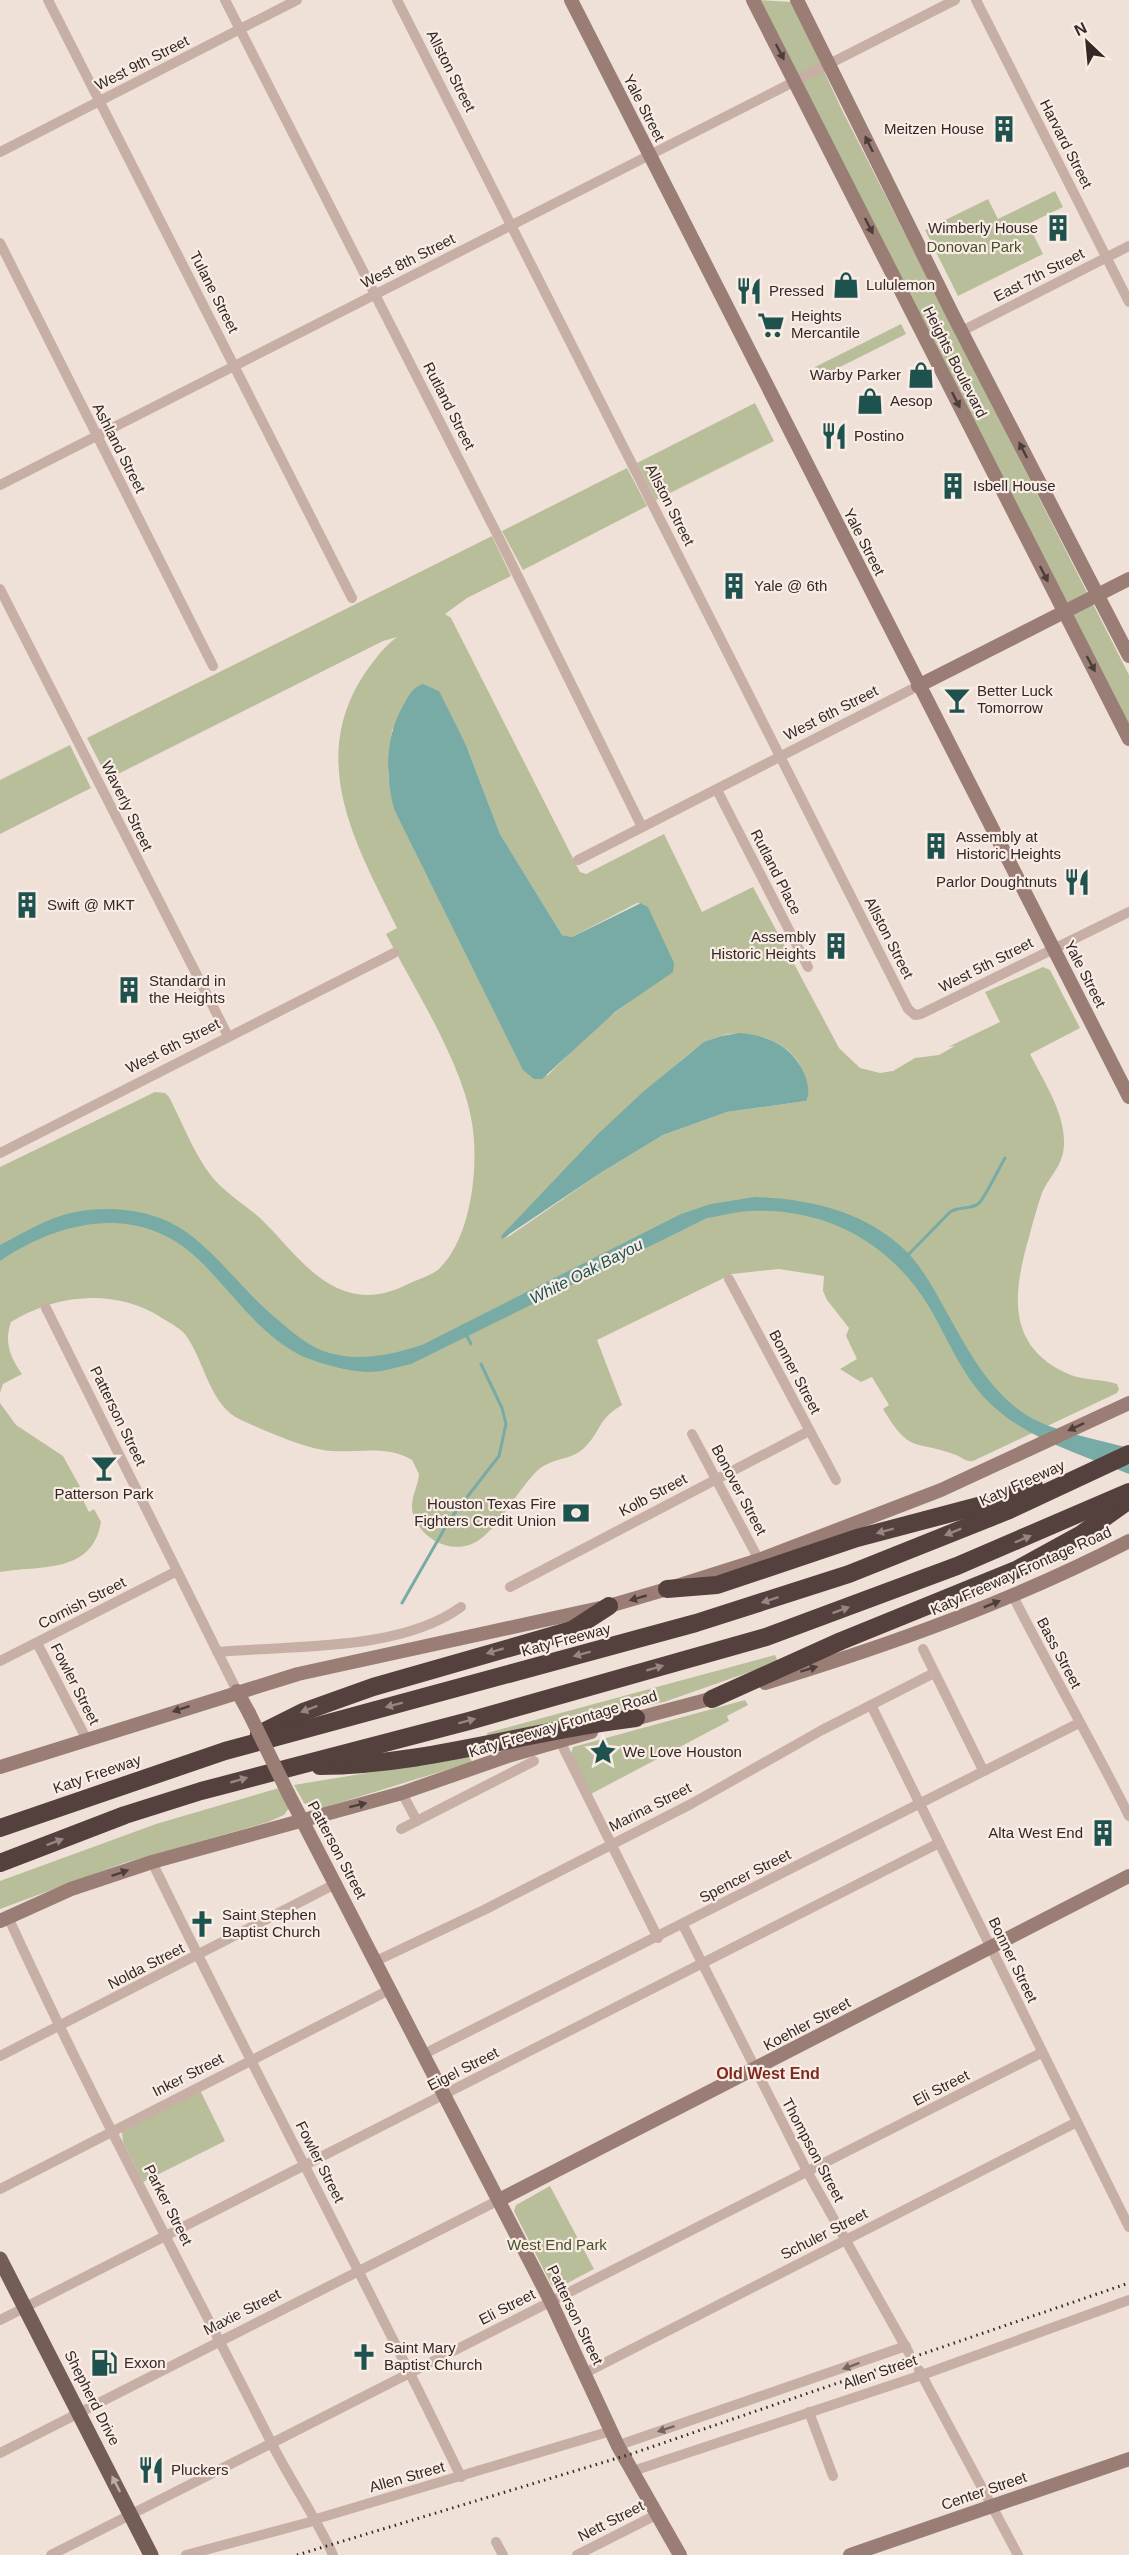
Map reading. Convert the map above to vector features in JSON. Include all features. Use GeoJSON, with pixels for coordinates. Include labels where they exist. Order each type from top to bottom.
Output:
{"type":"FeatureCollection","features":[{"type":"Feature","properties":{"kind":"highway"},"geometry":{"type":"LineString","coordinates":[[667,1590],[717,1585],[857,1538],[982,1505],[1129,1452]]}},
{"type":"Feature","properties":{"kind":"highway","name":"Katy Freeway"},"geometry":{"type":"LineString","coordinates":[[0,1828],[225,1751],[732,1613],[849,1574],[1007,1511],[1129,1452]]}},
{"type":"Feature","properties":{"kind":"highway"},"geometry":{"type":"LineString","coordinates":[[0,1863],[125,1815],[288,1766],[469,1721],[766,1637],[957,1566],[1129,1492]]}},
{"type":"Feature","properties":{"kind":"highway"},"geometry":{"type":"LineString","coordinates":[[712,1699],[841,1641],[1018,1569],[1080,1535],[1129,1500]]}},
{"type":"Feature","properties":{"kind":"highway"},"geometry":{"type":"LineString","coordinates":[[225,1751],[303,1712],[363,1690],[572,1630],[609,1606]]}},
{"type":"Feature","properties":{"kind":"highway"},"geometry":{"type":"LineString","coordinates":[[288,1766],[364,1765],[501,1742],[583,1724],[636,1718]]}},
{"type":"Feature","properties":{"kind":"main road","name":"Yale Street"},"geometry":{"type":"LineString","coordinates":[[571,0],[1129,1097]]}},
{"type":"Feature","properties":{"kind":"main road","name":"Heights Boulevard"},"geometry":{"type":"LineString","coordinates":[[753,0],[1129,739]]}},
{"type":"Feature","properties":{"kind":"main road","name":"Heights Boulevard"},"geometry":{"type":"LineString","coordinates":[[797,0],[962,331],[1129,656]]}},
{"type":"Feature","properties":{"kind":"main road","name":"West 6th Street"},"geometry":{"type":"LineString","coordinates":[[918,686],[1129,579]]}},
{"type":"Feature","properties":{"kind":"main road"},"geometry":{"type":"LineString","coordinates":[[0,1767],[237,1691],[375,1656],[609,1606],[667,1590],[759,1560],[941,1490],[1129,1403]]}},
{"type":"Feature","properties":{"kind":"main road","name":"Katy Freeway Frontage Road"},"geometry":{"type":"LineString","coordinates":[[4,1919],[71,1889],[152,1862],[301,1819],[402,1793],[508,1756],[636,1718],[712,1699],[918,1633],[1013,1596],[1124,1544]]}},
{"type":"Feature","properties":{"kind":"main road","name":"Patterson Street"},"geometry":{"type":"LineString","coordinates":[[237,1691],[499,2200],[585,2373],[602,2405],[608,2410],[654,2498],[656,2510]]}},
{"type":"Feature","properties":{"kind":"main road","name":"Koehler Street"},"geometry":{"type":"LineString","coordinates":[[499,2200],[1129,1876]]}},
{"type":"Feature","properties":{"kind":"main road","name":"Shepherd Drive"},"geometry":{"type":"LineString","coordinates":[[0,2259],[151,2555]]}},
{"type":"Feature","properties":{"kind":"main road","name":"Patterson Street"},"geometry":{"type":"LineString","coordinates":[[602,2405],[601,2413],[680,2555]]}},
{"type":"Feature","properties":{"kind":"main road","name":"Center Street"},"geometry":{"type":"LineString","coordinates":[[850,2555],[1129,2459]]}},
{"type":"Feature","properties":{"kind":"street","name":"Tulane Street"},"geometry":{"type":"LineString","coordinates":[[48,0],[235,365],[351,598]]}},
{"type":"Feature","properties":{"kind":"street","name":"Rutland Street"},"geometry":{"type":"LineString","coordinates":[[225,0],[642,827]]}},
{"type":"Feature","properties":{"kind":"street","name":"West 9th Street"},"geometry":{"type":"LineString","coordinates":[[0,152],[297,0]]}},
{"type":"Feature","properties":{"kind":"street","name":"Allston Street"},"geometry":{"type":"LineString","coordinates":[[398,0],[907,1007],[915,1015],[921,1014]]}},
{"type":"Feature","properties":{"kind":"street","name":"West 8th Street"},"geometry":{"type":"LineString","coordinates":[[0,485],[955,0]]}},
{"type":"Feature","properties":{"kind":"street","name":"Harvard Street"},"geometry":{"type":"LineString","coordinates":[[976,0],[1129,302]]}},
{"type":"Feature","properties":{"kind":"street","name":"Ashland Street"},"geometry":{"type":"LineString","coordinates":[[0,243],[213,666]]}},
{"type":"Feature","properties":{"kind":"street","name":"East 7th Street"},"geometry":{"type":"LineString","coordinates":[[962,331],[1129,246]]}},
{"type":"Feature","properties":{"kind":"street","name":"Waverly Street"},"geometry":{"type":"LineString","coordinates":[[0,589],[228,1036]]}},
{"type":"Feature","properties":{"kind":"street","name":"West 6th Street"},"geometry":{"type":"LineString","coordinates":[[578,860],[918,686]]}},
{"type":"Feature","properties":{"kind":"street","name":"Rutland Place"},"geometry":{"type":"LineString","coordinates":[[717,790],[808,967]]}},
{"type":"Feature","properties":{"kind":"street","name":"West 5th Street"},"geometry":{"type":"LineString","coordinates":[[921,1014],[1129,912]]}},
{"type":"Feature","properties":{"kind":"street","name":"West 6th Street"},"geometry":{"type":"LineString","coordinates":[[0,1153],[394,953]]}},
{"type":"Feature","properties":{"kind":"street","name":"Bonner Street"},"geometry":{"type":"LineString","coordinates":[[729,1279],[836,1480]]}},
{"type":"Feature","properties":{"kind":"street","name":"Patterson Street"},"geometry":{"type":"LineString","coordinates":[[46,1308],[237,1691]]}},
{"type":"Feature","properties":{"kind":"street","name":"Kolb Street"},"geometry":{"type":"LineString","coordinates":[[510,1587],[810,1431]]}},
{"type":"Feature","properties":{"kind":"street","name":"Bonover Street"},"geometry":{"type":"LineString","coordinates":[[692,1434],[759,1560]]}},
{"type":"Feature","properties":{"kind":"street","name":"Cornish Street"},"geometry":{"type":"LineString","coordinates":[[0,1662],[177,1571]]}},
{"type":"Feature","properties":{"kind":"street","name":"Bass Street"},"geometry":{"type":"LineString","coordinates":[[1013,1596],[1079,1723],[1089,1734],[1129,1816]]}},
{"type":"Feature","properties":{"kind":"street"},"geometry":{"type":"LineString","coordinates":[[217,1652],[352,1641],[397,1634],[436,1623],[461,1607]]}},
{"type":"Feature","properties":{"kind":"street","name":"Fowler Street"},"geometry":{"type":"LineString","coordinates":[[37,1643],[87,1740]]}},
{"type":"Feature","properties":{"kind":"street"},"geometry":{"type":"LineString","coordinates":[[923,1649],[983,1770]]}},
{"type":"Feature","properties":{"kind":"street","name":"Marina Street"},"geometry":{"type":"LineString","coordinates":[[376,1961],[484,1910],[691,1804],[870,1705],[934,1673]]}},
{"type":"Feature","properties":{"kind":"street","name":"Bonner Street"},"geometry":{"type":"LineString","coordinates":[[870,1705],[1129,2227]]}},
{"type":"Feature","properties":{"kind":"street","name":"Spencer Street"},"geometry":{"type":"LineString","coordinates":[[424,2054],[1079,1723]]}},
{"type":"Feature","properties":{"kind":"street"},"geometry":{"type":"LineString","coordinates":[[560,1741],[657,1938]]}},
{"type":"Feature","properties":{"kind":"street"},"geometry":{"type":"LineString","coordinates":[[401,1829],[534,1761]]}},
{"type":"Feature","properties":{"kind":"street"},"geometry":{"type":"LineString","coordinates":[[402,1793],[417,1821]]}},
{"type":"Feature","properties":{"kind":"street","name":"Eigel Street"},"geometry":{"type":"LineString","coordinates":[[0,2320],[939,1843]]}},
{"type":"Feature","properties":{"kind":"street","name":"Fowler Street"},"geometry":{"type":"LineString","coordinates":[[152,1862],[249,2061],[306,2166],[461,2477]]}},
{"type":"Feature","properties":{"kind":"street","name":"Nolda Street"},"geometry":{"type":"LineString","coordinates":[[0,2056],[337,1884]]}},
{"type":"Feature","properties":{"kind":"street","name":"Parker Street"},"geometry":{"type":"LineString","coordinates":[[4,1919],[271,2444],[333,2555]]}},
{"type":"Feature","properties":{"kind":"street","name":"Thompson Street"},"geometry":{"type":"LineString","coordinates":[[683,1925],[754,2070],[808,2173],[907,2349]]}},
{"type":"Feature","properties":{"kind":"street","name":"Inker Street"},"geometry":{"type":"LineString","coordinates":[[0,2189],[391,1989]]}},
{"type":"Feature","properties":{"kind":"street","name":"Eli Street"},"geometry":{"type":"LineString","coordinates":[[51,2555],[1041,2053]]}},
{"type":"Feature","properties":{"kind":"street","name":"Schuler Street"},"geometry":{"type":"LineString","coordinates":[[585,2373],[1077,2122]]}},
{"type":"Feature","properties":{"kind":"street","name":"Maxie Street"},"geometry":{"type":"LineString","coordinates":[[0,2453],[499,2200]]}},
{"type":"Feature","properties":{"kind":"street","name":"Allen Street"},"geometry":{"type":"LineString","coordinates":[[639,2469],[1129,2300]]}},
{"type":"Feature","properties":{"kind":"street","name":"Allen Street"},"geometry":{"type":"LineString","coordinates":[[625,2443],[907,2349]]}},
{"type":"Feature","properties":{"kind":"street"},"geometry":{"type":"LineString","coordinates":[[921,2372],[1018,2555]]}},
{"type":"Feature","properties":{"kind":"street"},"geometry":{"type":"LineString","coordinates":[[809,2412],[832,2476]]}},
{"type":"Feature","properties":{"kind":"street","name":"Allen Street"},"geometry":{"type":"LineString","coordinates":[[186,2555],[461,2477],[611,2431]]}},
{"type":"Feature","properties":{"kind":"street","name":"Nett Street"},"geometry":{"type":"LineString","coordinates":[[577,2555],[656,2510]]}},
{"type":"Feature","properties":{"kind":"street","name":"Parker Street"},"geometry":{"type":"LineString","coordinates":[[313,2520],[326,2555]]}},
{"type":"Feature","properties":{"kind":"street"},"geometry":{"type":"LineString","coordinates":[[496,2542],[502,2555]]}},
{"type":"Feature","properties":{"kind":"green space"},"geometry":{"type":"Polygon","coordinates":[[[760,0],[792,2],[841,108],[1129,675],[1129,731],[760,0]]]}},
{"type":"Feature","properties":{"kind":"green space","name":"Donovan Park"},"geometry":{"type":"Polygon","coordinates":[[[1055,191],[1063,207],[1028,224],[1043,254],[958,296],[925,230],[988,199],[998,219],[1055,191]]]}},
{"type":"Feature","properties":{"kind":"green space"},"geometry":{"type":"Polygon","coordinates":[[[901,324],[906,334],[820,377],[815,367],[901,324]]]}},
{"type":"Feature","properties":{"kind":"green space"},"geometry":{"type":"Polygon","coordinates":[[[755,403],[774,441],[656,500],[637,463],[755,403]]]}},
{"type":"Feature","properties":{"kind":"green space"},"geometry":{"type":"Polygon","coordinates":[[[627,468],[647,506],[523,570],[502,531],[627,468]]]}},
{"type":"Feature","properties":{"kind":"green space"},"geometry":{"type":"Polygon","coordinates":[[[492,536],[511,576],[467,598],[445,614],[451,618],[580,872],[586,874],[664,834],[702,912],[753,887],[839,1048],[860,1068],[880,1073],[893,1071],[915,1058],[939,1055],[955,1046],[948,1047],[1000,1022],[985,992],[1043,967],[1050,970],[1080,1028],[1030,1054],[1057,1109],[1064,1143],[1062,1158],[1042,1193],[1029,1237],[1020,1276],[1019,1314],[1023,1331],[1032,1346],[1045,1360],[1071,1375],[1117,1384],[1119,1389],[1117,1393],[973,1461],[968,1461],[942,1450],[907,1440],[892,1424],[883,1409],[889,1405],[872,1377],[861,1382],[840,1369],[857,1359],[846,1336],[849,1328],[827,1300],[823,1291],[824,1276],[779,1269],[732,1274],[597,1340],[622,1405],[603,1421],[589,1443],[578,1453],[547,1464],[535,1473],[497,1523],[483,1537],[473,1543],[453,1547],[433,1540],[424,1533],[413,1514],[412,1503],[419,1474],[412,1460],[390,1452],[334,1451],[313,1448],[241,1420],[222,1405],[185,1334],[144,1308],[125,1302],[86,1298],[47,1305],[11,1322],[8,1336],[9,1349],[22,1374],[3,1384],[0,1393],[0,1167],[155,1092],[165,1093],[169,1097],[198,1155],[214,1180],[260,1218],[316,1274],[337,1288],[355,1294],[372,1295],[389,1292],[439,1269],[459,1239],[466,1220],[473,1179],[474,1140],[467,1100],[459,1076],[436,1027],[386,934],[397,928],[356,840],[346,810],[340,779],[339,749],[344,717],[365,673],[380,653],[397,637],[383,641],[108,779],[87,738],[492,536]],[[436,689],[392,730],[388,775],[394,809],[547,1076],[597,1026],[652,985],[644,904],[637,903],[572,937],[562,935],[500,834],[466,745],[436,689]],[[729,1034],[701,1045],[639,1097],[580,1155],[505,1239],[602,1172],[663,1135],[727,1112],[806,1101],[806,1084],[802,1070],[786,1048],[760,1036],[729,1034]]]}},
{"type":"Feature","properties":{"kind":"green space"},"geometry":{"type":"Polygon","coordinates":[[[70,745],[91,788],[0,834],[0,780],[70,745]]]}},
{"type":"Feature","properties":{"kind":"green space"},"geometry":{"type":"Polygon","coordinates":[[[0,1403],[16,1425],[63,1456],[84,1494],[81,1496],[89,1512],[94,1509],[101,1522],[96,1539],[87,1551],[75,1559],[47,1567],[0,1572],[0,1403]]]}},
{"type":"Feature","properties":{"kind":"green space"},"geometry":{"type":"Polygon","coordinates":[[[775,1655],[778,1662],[664,1702],[488,1739],[487,1733],[775,1655]]]}},
{"type":"Feature","properties":{"kind":"green space"},"geometry":{"type":"Polygon","coordinates":[[[745,1700],[748,1705],[727,1716],[729,1721],[589,1795],[571,1754],[573,1747],[745,1700]]]}},
{"type":"Feature","properties":{"kind":"green space"},"geometry":{"type":"Polygon","coordinates":[[[470,1756],[472,1762],[316,1810],[304,1803],[294,1785],[470,1756]]]}},
{"type":"Feature","properties":{"kind":"green space"},"geometry":{"type":"Polygon","coordinates":[[[279,1788],[289,1808],[284,1815],[268,1822],[124,1863],[0,1909],[0,1881],[156,1824],[279,1788]]]}},
{"type":"Feature","properties":{"kind":"green space"},"geometry":{"type":"Polygon","coordinates":[[[200,2090],[225,2141],[143,2182],[123,2142],[122,2132],[200,2090]]]}},
{"type":"Feature","properties":{"kind":"green space","name":"West End Park"},"geometry":{"type":"Polygon","coordinates":[[[550,2186],[594,2269],[558,2288],[552,2286],[514,2211],[516,2205],[550,2186]]]}},
{"type":"Feature","properties":{"kind":"water"},"geometry":{"type":"Polygon","coordinates":[[[423,684],[439,691],[466,745],[500,834],[562,935],[572,937],[641,903],[648,907],[674,963],[673,972],[615,1012],[542,1079],[534,1079],[523,1070],[394,809],[388,769],[393,729],[414,689],[423,684]]]}},
{"type":"Feature","properties":{"kind":"water"},"geometry":{"type":"Polygon","coordinates":[[[739,1033],[770,1040],[795,1058],[806,1078],[808,1093],[806,1101],[727,1112],[663,1135],[602,1172],[502,1239],[501,1236],[599,1133],[644,1091],[704,1042],[739,1033]]]}},
{"type":"Feature","properties":{"kind":"water","name":"White Oak Bayou"},"geometry":{"type":"Polygon","coordinates":[[[755,1197],[797,1201],[838,1210],[876,1228],[893,1240],[909,1254],[922,1271],[976,1362],[1001,1394],[1033,1419],[1073,1434],[1129,1448],[1129,1474],[1042,1438],[1010,1420],[995,1408],[974,1385],[928,1305],[894,1263],[853,1233],[805,1216],[752,1211],[707,1218],[411,1364],[371,1372],[327,1365],[304,1357],[288,1348],[260,1325],[197,1258],[174,1241],[150,1230],[125,1224],[99,1224],[74,1228],[48,1236],[0,1261],[0,1245],[35,1227],[71,1213],[103,1209],[151,1215],[180,1228],[193,1237],[267,1310],[305,1341],[335,1355],[373,1356],[422,1345],[681,1214],[711,1204],[755,1197]]]}},
{"type":"Feature","properties":{"kind":"waterway"},"geometry":{"type":"LineString","coordinates":[[907,1256],[950,1212],[978,1204],[1005,1158]]}},
{"type":"Feature","properties":{"kind":"waterway"},"geometry":{"type":"LineString","coordinates":[[466,1334],[471,1344]]}},
{"type":"Feature","properties":{"kind":"waterway"},"geometry":{"type":"LineString","coordinates":[[402,1603],[450,1519],[499,1456],[506,1424],[502,1408],[481,1364]]}},
{"type":"Feature","properties":{"kind":"railway"},"geometry":{"type":"LineString","coordinates":[[297,2555],[631,2454],[1129,2283]]}},
{"type":"Feature","properties":{"kind":"place","name":"Meitzen House"},"geometry":{"type":"Point","coordinates":[1004,129]}},
{"type":"Feature","properties":{"kind":"place","name":"Wimberly House"},"geometry":{"type":"Point","coordinates":[1058,228]}},
{"type":"Feature","properties":{"kind":"place","name":"Lululemon"},"geometry":{"type":"Point","coordinates":[846,285]}},
{"type":"Feature","properties":{"kind":"place","name":"Pressed"},"geometry":{"type":"Point","coordinates":[749,291]}},
{"type":"Feature","properties":{"kind":"place","name":"Heights Mercantile"},"geometry":{"type":"Point","coordinates":[771,325]}},
{"type":"Feature","properties":{"kind":"place","name":"Warby Parker"},"geometry":{"type":"Point","coordinates":[921,375]}},
{"type":"Feature","properties":{"kind":"place","name":"Aesop"},"geometry":{"type":"Point","coordinates":[870,401]}},
{"type":"Feature","properties":{"kind":"place","name":"Postino"},"geometry":{"type":"Point","coordinates":[834,436]}},
{"type":"Feature","properties":{"kind":"place","name":"Isbell House"},"geometry":{"type":"Point","coordinates":[953,486]}},
{"type":"Feature","properties":{"kind":"place","name":"Yale @ 6th"},"geometry":{"type":"Point","coordinates":[734,586]}},
{"type":"Feature","properties":{"kind":"place","name":"Better Luck Tomorrow"},"geometry":{"type":"Point","coordinates":[957,700]}},
{"type":"Feature","properties":{"kind":"place","name":"Assembly at Historic Heights"},"geometry":{"type":"Point","coordinates":[936,846]}},
{"type":"Feature","properties":{"kind":"place","name":"Parlor Doughtnuts"},"geometry":{"type":"Point","coordinates":[1077,882]}},
{"type":"Feature","properties":{"kind":"place","name":"Swift @ MKT"},"geometry":{"type":"Point","coordinates":[27,905]}},
{"type":"Feature","properties":{"kind":"place","name":"Assembly Historic Heights"},"geometry":{"type":"Point","coordinates":[836,946]}},
{"type":"Feature","properties":{"kind":"place","name":"Standard in the Heights"},"geometry":{"type":"Point","coordinates":[129,990]}},
{"type":"Feature","properties":{"kind":"place","name":"Patterson Park"},"geometry":{"type":"Point","coordinates":[104,1468]}},
{"type":"Feature","properties":{"kind":"place","name":"Houston Texas Fire Fighters Credit Union"},"geometry":{"type":"Point","coordinates":[576,1513]}},
{"type":"Feature","properties":{"kind":"place","name":"We Love Houston"},"geometry":{"type":"Point","coordinates":[603,1752]}},
{"type":"Feature","properties":{"kind":"place","name":"Alta West End"},"geometry":{"type":"Point","coordinates":[1103,1833]}},
{"type":"Feature","properties":{"kind":"place","name":"Saint Stephen Baptist Church"},"geometry":{"type":"Point","coordinates":[202,1924]}},
{"type":"Feature","properties":{"kind":"place","name":"Saint Mary Baptist Church"},"geometry":{"type":"Point","coordinates":[364,2357]}},
{"type":"Feature","properties":{"kind":"place","name":"Exxon"},"geometry":{"type":"Point","coordinates":[104,2363]}},
{"type":"Feature","properties":{"kind":"place","name":"Pluckers"},"geometry":{"type":"Point","coordinates":[151,2470]}},
{"type":"Feature","properties":{"kind":"district","name":"Old West End"},"geometry":{"type":"Point","coordinates":[768,2073]}}]}
